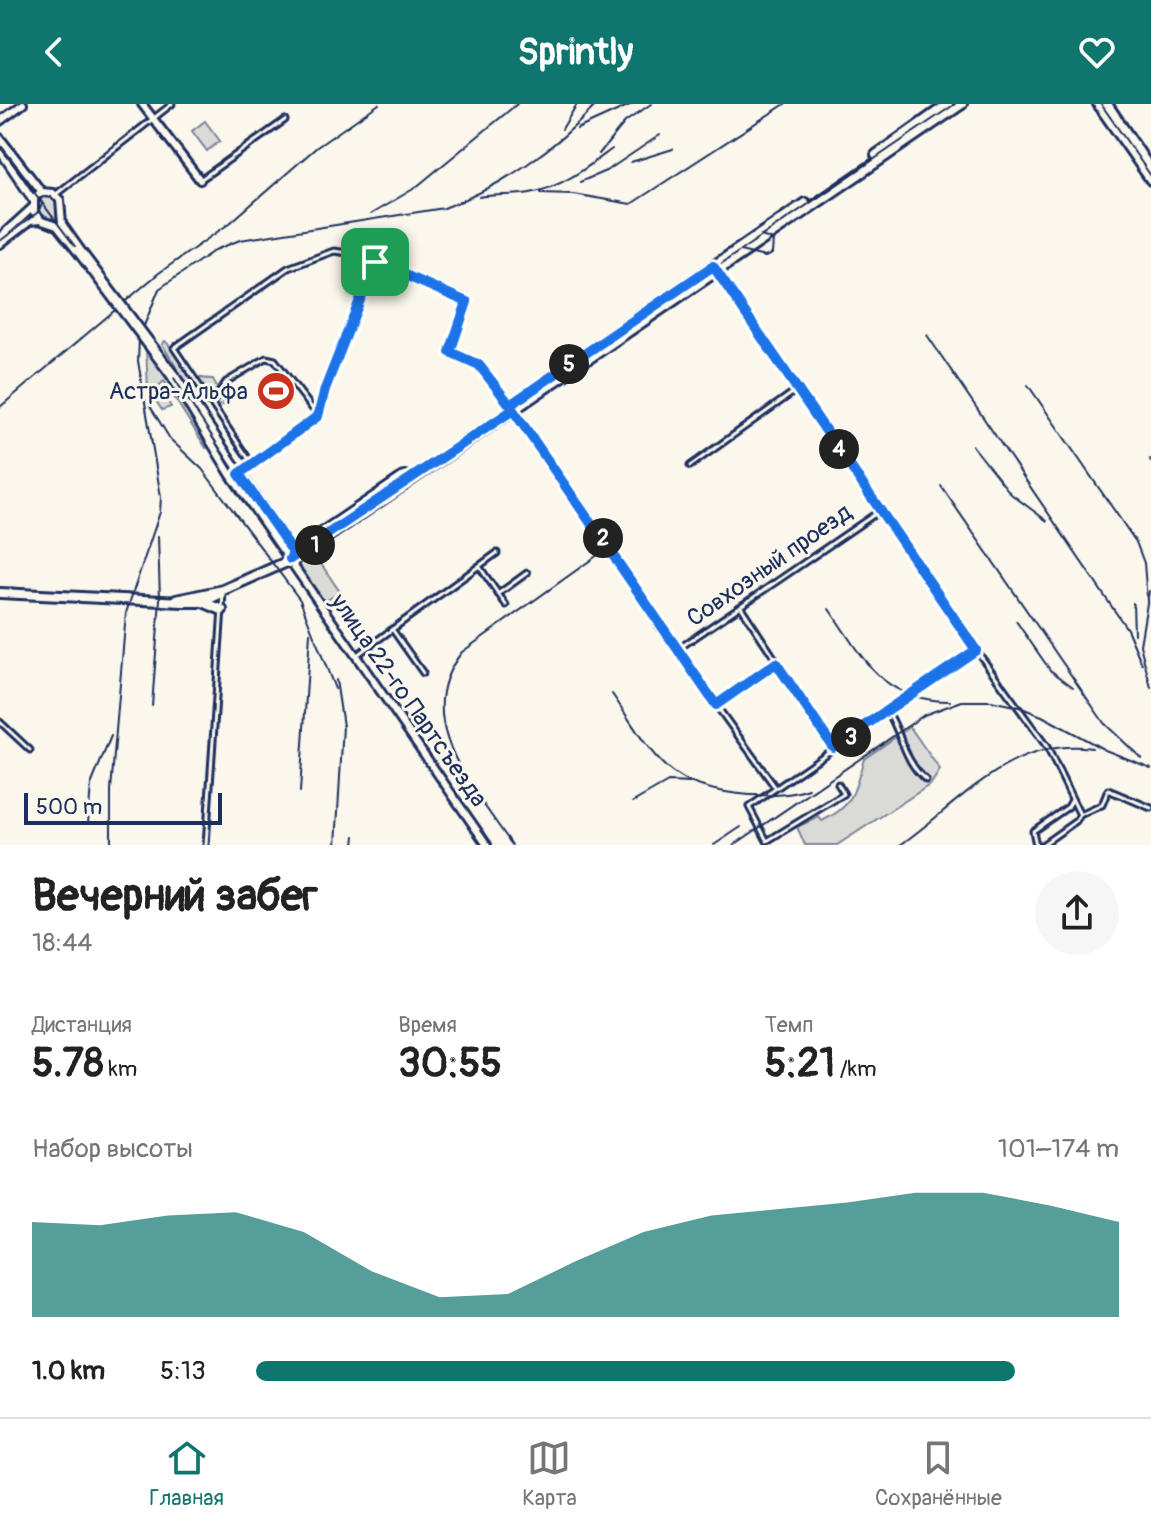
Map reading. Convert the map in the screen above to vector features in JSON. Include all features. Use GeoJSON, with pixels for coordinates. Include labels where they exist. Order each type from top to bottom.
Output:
{"type":"FeatureCollection","features":[{"type":"Feature","properties":{"kind":"main road"},"geometry":{"type":"LineString","coordinates":[[0,121],[23,104]]}},
{"type":"Feature","properties":{"kind":"main road"},"geometry":{"type":"LineString","coordinates":[[142,104],[200,180]]}},
{"type":"Feature","properties":{"kind":"main road"},"geometry":{"type":"LineString","coordinates":[[921,127],[948,104]]}},
{"type":"Feature","properties":{"kind":"main road"},"geometry":{"type":"LineString","coordinates":[[203,602],[292,556],[921,127],[962,104]]}},
{"type":"Feature","properties":{"kind":"main road"},"geometry":{"type":"LineString","coordinates":[[1098,104],[1107,109],[1151,170]]}},
{"type":"Feature","properties":{"kind":"main road"},"geometry":{"type":"LineString","coordinates":[[1107,109],[1151,180]]}},
{"type":"Feature","properties":{"kind":"main road"},"geometry":{"type":"LineString","coordinates":[[0,138],[42,192],[55,195],[62,205],[61,217],[51,224],[40,220],[30,221],[0,244]]}},
{"type":"Feature","properties":{"kind":"main road"},"geometry":{"type":"LineString","coordinates":[[0,151],[40,220]]}},
{"type":"Feature","properties":{"kind":"main road"},"geometry":{"type":"LineString","coordinates":[[0,237],[30,214],[42,192]]}},
{"type":"Feature","properties":{"kind":"main road","name":"улица 22-го Партсъезда"},"geometry":{"type":"LineString","coordinates":[[61,217],[78,249],[172,375],[236,476],[487,845]]}},
{"type":"Feature","properties":{"kind":"main road","name":"улица 22-го Партсъезда"},"geometry":{"type":"LineString","coordinates":[[51,224],[78,249]]}},
{"type":"Feature","properties":{"kind":"main road"},"geometry":{"type":"LineString","coordinates":[[176,600],[223,590]]}},
{"type":"Feature","properties":{"kind":"main road"},"geometry":{"type":"LineString","coordinates":[[0,593],[203,602],[222,610]]}},
{"type":"Feature","properties":{"kind":"street"},"geometry":{"type":"LineString","coordinates":[[55,195],[172,104]]}},
{"type":"Feature","properties":{"kind":"street"},"geometry":{"type":"LineString","coordinates":[[200,180],[285,120]]}},
{"type":"Feature","properties":{"kind":"street"},"geometry":{"type":"LineString","coordinates":[[252,464],[176,354],[177,343],[288,268],[319,254],[343,251],[461,297],[468,306],[450,352],[479,365],[512,407],[775,787]]}},
{"type":"Feature","properties":{"kind":"street"},"geometry":{"type":"LineString","coordinates":[[236,476],[318,416],[325,389],[375,262]]}},
{"type":"Feature","properties":{"kind":"street"},"geometry":{"type":"LineString","coordinates":[[715,268],[976,650],[1047,747],[1080,815]]}},
{"type":"Feature","properties":{"kind":"street"},"geometry":{"type":"LineString","coordinates":[[211,404],[226,382],[266,358],[275,360],[318,416]]}},
{"type":"Feature","properties":{"kind":"street"},"geometry":{"type":"LineString","coordinates":[[690,466],[798,389]]}},
{"type":"Feature","properties":{"kind":"street","name":"Совхозный проезд"},"geometry":{"type":"LineString","coordinates":[[678,649],[881,510]]}},
{"type":"Feature","properties":{"kind":"street"},"geometry":{"type":"LineString","coordinates":[[357,655],[497,553]]}},
{"type":"Feature","properties":{"kind":"street"},"geometry":{"type":"LineString","coordinates":[[479,566],[506,605]]}},
{"type":"Feature","properties":{"kind":"street"},"geometry":{"type":"LineString","coordinates":[[498,594],[527,573]]}},
{"type":"Feature","properties":{"kind":"street"},"geometry":{"type":"LineString","coordinates":[[206,845],[223,590]]}},
{"type":"Feature","properties":{"kind":"street"},"geometry":{"type":"LineString","coordinates":[[741,605],[833,747]]}},
{"type":"Feature","properties":{"kind":"street"},"geometry":{"type":"LineString","coordinates":[[392,629],[423,673]]}},
{"type":"Feature","properties":{"kind":"street"},"geometry":{"type":"LineString","coordinates":[[838,784],[844,794],[767,841],[749,807],[976,650]]}},
{"type":"Feature","properties":{"kind":"street"},"geometry":{"type":"LineString","coordinates":[[716,705],[776,663]]}},
{"type":"Feature","properties":{"kind":"street"},"geometry":{"type":"LineString","coordinates":[[887,710],[900,730],[905,755],[926,780]]}},
{"type":"Feature","properties":{"kind":"street"},"geometry":{"type":"LineString","coordinates":[[0,722],[30,750]]}},
{"type":"Feature","properties":{"kind":"street"},"geometry":{"type":"LineString","coordinates":[[1080,815],[1085,816],[1102,805],[1108,790],[1151,808]]}},
{"type":"Feature","properties":{"kind":"street"},"geometry":{"type":"LineString","coordinates":[[1036,845],[1033,831],[1067,809],[1072,800]]}},
{"type":"Feature","properties":{"kind":"street"},"geometry":{"type":"LineString","coordinates":[[1042,845],[1080,815]]}},
{"type":"Feature","properties":{"kind":"shaded area"},"geometry":{"type":"Polygon","coordinates":[[[205,121],[220,141],[207,151],[192,131],[205,121]]]}},
{"type":"Feature","properties":{"kind":"shaded area"},"geometry":{"type":"Polygon","coordinates":[[[40,194],[49,194],[58,201],[56,220],[43,219],[37,212],[40,194]]]}},
{"type":"Feature","properties":{"kind":"shaded area"},"geometry":{"type":"Polygon","coordinates":[[[165,341],[187,372],[213,379],[225,405],[206,406],[195,398],[162,344],[165,341]]]}},
{"type":"Feature","properties":{"kind":"shaded area"},"geometry":{"type":"Polygon","coordinates":[[[146,347],[168,374],[211,446],[206,448],[164,381],[159,386],[171,407],[162,410],[148,390],[146,347]]]}},
{"type":"Feature","properties":{"kind":"shaded area"},"geometry":{"type":"Polygon","coordinates":[[[313,552],[340,592],[324,602],[297,562],[313,552]]]}},
{"type":"Feature","properties":{"kind":"shaded area"},"geometry":{"type":"Polygon","coordinates":[[[910,727],[940,770],[931,784],[837,845],[805,845],[797,827],[819,817],[822,821],[842,809],[852,795],[864,759],[910,727]]]}},
{"type":"Feature","properties":{"kind":"tram line"},"geometry":{"type":"LineString","coordinates":[[0,147],[172,375],[287,551],[295,555],[955,104]]}},
{"type":"Feature","properties":{"kind":"tram line"},"geometry":{"type":"LineString","coordinates":[[1101,104],[1151,176]]}},
{"type":"Feature","properties":{"kind":"tram line"},"geometry":{"type":"LineString","coordinates":[[0,241],[37,213],[42,205],[40,197]]}},
{"type":"Feature","properties":{"kind":"tram line"},"geometry":{"type":"LineString","coordinates":[[740,251],[765,257],[772,254],[773,240],[761,236]]}},
{"type":"Feature","properties":{"kind":"railway"},"geometry":{"type":"LineString","coordinates":[[0,407],[159,273],[230,223],[317,147],[379,104]]}},
{"type":"Feature","properties":{"kind":"railway"},"geometry":{"type":"LineString","coordinates":[[371,214],[415,188],[517,104]]}},
{"type":"Feature","properties":{"kind":"railway"},"geometry":{"type":"LineString","coordinates":[[562,129],[577,104]]}},
{"type":"Feature","properties":{"kind":"railway"},"geometry":{"type":"LineString","coordinates":[[111,845],[111,790],[126,613],[160,512],[161,497],[138,361],[139,338],[159,289],[215,250],[240,240],[444,208],[465,200],[526,165],[564,136],[597,104]]}},
{"type":"Feature","properties":{"kind":"railway"},"geometry":{"type":"LineString","coordinates":[[577,129],[632,104]]}},
{"type":"Feature","properties":{"kind":"railway"},"geometry":{"type":"LineString","coordinates":[[599,154],[625,122],[651,104]]}},
{"type":"Feature","properties":{"kind":"railway"},"geometry":{"type":"LineString","coordinates":[[541,193],[573,194],[631,204],[785,104]]}},
{"type":"Feature","properties":{"kind":"railway"},"geometry":{"type":"LineString","coordinates":[[580,182],[608,170],[660,135]]}},
{"type":"Feature","properties":{"kind":"railway"},"geometry":{"type":"LineString","coordinates":[[479,197],[542,190],[574,176],[612,149]]}},
{"type":"Feature","properties":{"kind":"railway"},"geometry":{"type":"LineString","coordinates":[[631,162],[673,149]]}},
{"type":"Feature","properties":{"kind":"railway"},"geometry":{"type":"LineString","coordinates":[[927,335],[1127,629],[1142,664]]}},
{"type":"Feature","properties":{"kind":"railway"},"geometry":{"type":"LineString","coordinates":[[1028,385],[1136,542],[1144,563],[1147,601]]}},
{"type":"Feature","properties":{"kind":"railway"},"geometry":{"type":"LineString","coordinates":[[150,406],[170,439],[202,469],[300,600],[335,689]]}},
{"type":"Feature","properties":{"kind":"railway"},"geometry":{"type":"LineString","coordinates":[[972,445],[1011,494],[1047,521]]}},
{"type":"Feature","properties":{"kind":"railway"},"geometry":{"type":"LineString","coordinates":[[941,486],[1104,723],[1141,758]]}},
{"type":"Feature","properties":{"kind":"railway"},"geometry":{"type":"LineString","coordinates":[[152,706],[160,599],[158,536]]}},
{"type":"Feature","properties":{"kind":"railway"},"geometry":{"type":"LineString","coordinates":[[512,845],[465,777],[452,752],[444,727],[442,702],[447,677],[462,652],[602,552]]}},
{"type":"Feature","properties":{"kind":"railway"},"geometry":{"type":"LineString","coordinates":[[1149,591],[1140,645],[1151,688]]}},
{"type":"Feature","properties":{"kind":"railway"},"geometry":{"type":"LineString","coordinates":[[1133,603],[1134,634]]}},
{"type":"Feature","properties":{"kind":"railway"},"geometry":{"type":"LineString","coordinates":[[829,609],[864,660],[891,685],[907,694],[950,701]]}},
{"type":"Feature","properties":{"kind":"railway"},"geometry":{"type":"LineString","coordinates":[[1016,621],[1050,670],[1073,687]]}},
{"type":"Feature","properties":{"kind":"railway"},"geometry":{"type":"LineString","coordinates":[[300,792],[310,633]]}},
{"type":"Feature","properties":{"kind":"railway"},"geometry":{"type":"LineString","coordinates":[[336,680],[343,726],[336,845]]}},
{"type":"Feature","properties":{"kind":"railway"},"geometry":{"type":"LineString","coordinates":[[612,694],[652,751],[680,777],[735,794],[775,795],[809,789]]}},
{"type":"Feature","properties":{"kind":"railway"},"geometry":{"type":"LineString","coordinates":[[734,845],[924,715],[962,701],[991,701],[1019,707],[1105,750],[1151,768]]}},
{"type":"Feature","properties":{"kind":"railway"},"geometry":{"type":"LineString","coordinates":[[88,823],[91,785],[111,736]]}},
{"type":"Feature","properties":{"kind":"railway"},"geometry":{"type":"LineString","coordinates":[[900,845],[988,776],[1012,762],[1037,752],[1063,747],[1092,748]]}},
{"type":"Feature","properties":{"kind":"railway"},"geometry":{"type":"LineString","coordinates":[[633,802],[668,782],[690,783]]}},
{"type":"Feature","properties":{"kind":"railway"},"geometry":{"type":"LineString","coordinates":[[714,845],[741,827]]}},
{"type":"Feature","properties":{"kind":"railway"},"geometry":{"type":"LineString","coordinates":[[354,845],[355,836]]}},
{"type":"Feature","properties":{"kind":"place","name":"Астра-Альфа"},"geometry":{"type":"Point","coordinates":[276,391]}},
{"type":"Feature","properties":{"kind":"route"},"geometry":{"type":"LineString","coordinates":[[375,262],[467,302],[450,352],[479,365],[510,405],[713,266],[976,650],[833,747],[776,663],[716,705],[627,579],[604,538],[513,410],[298,557],[290,559],[293,552],[239,474],[321,413],[325,389],[375,262]]}}]}
